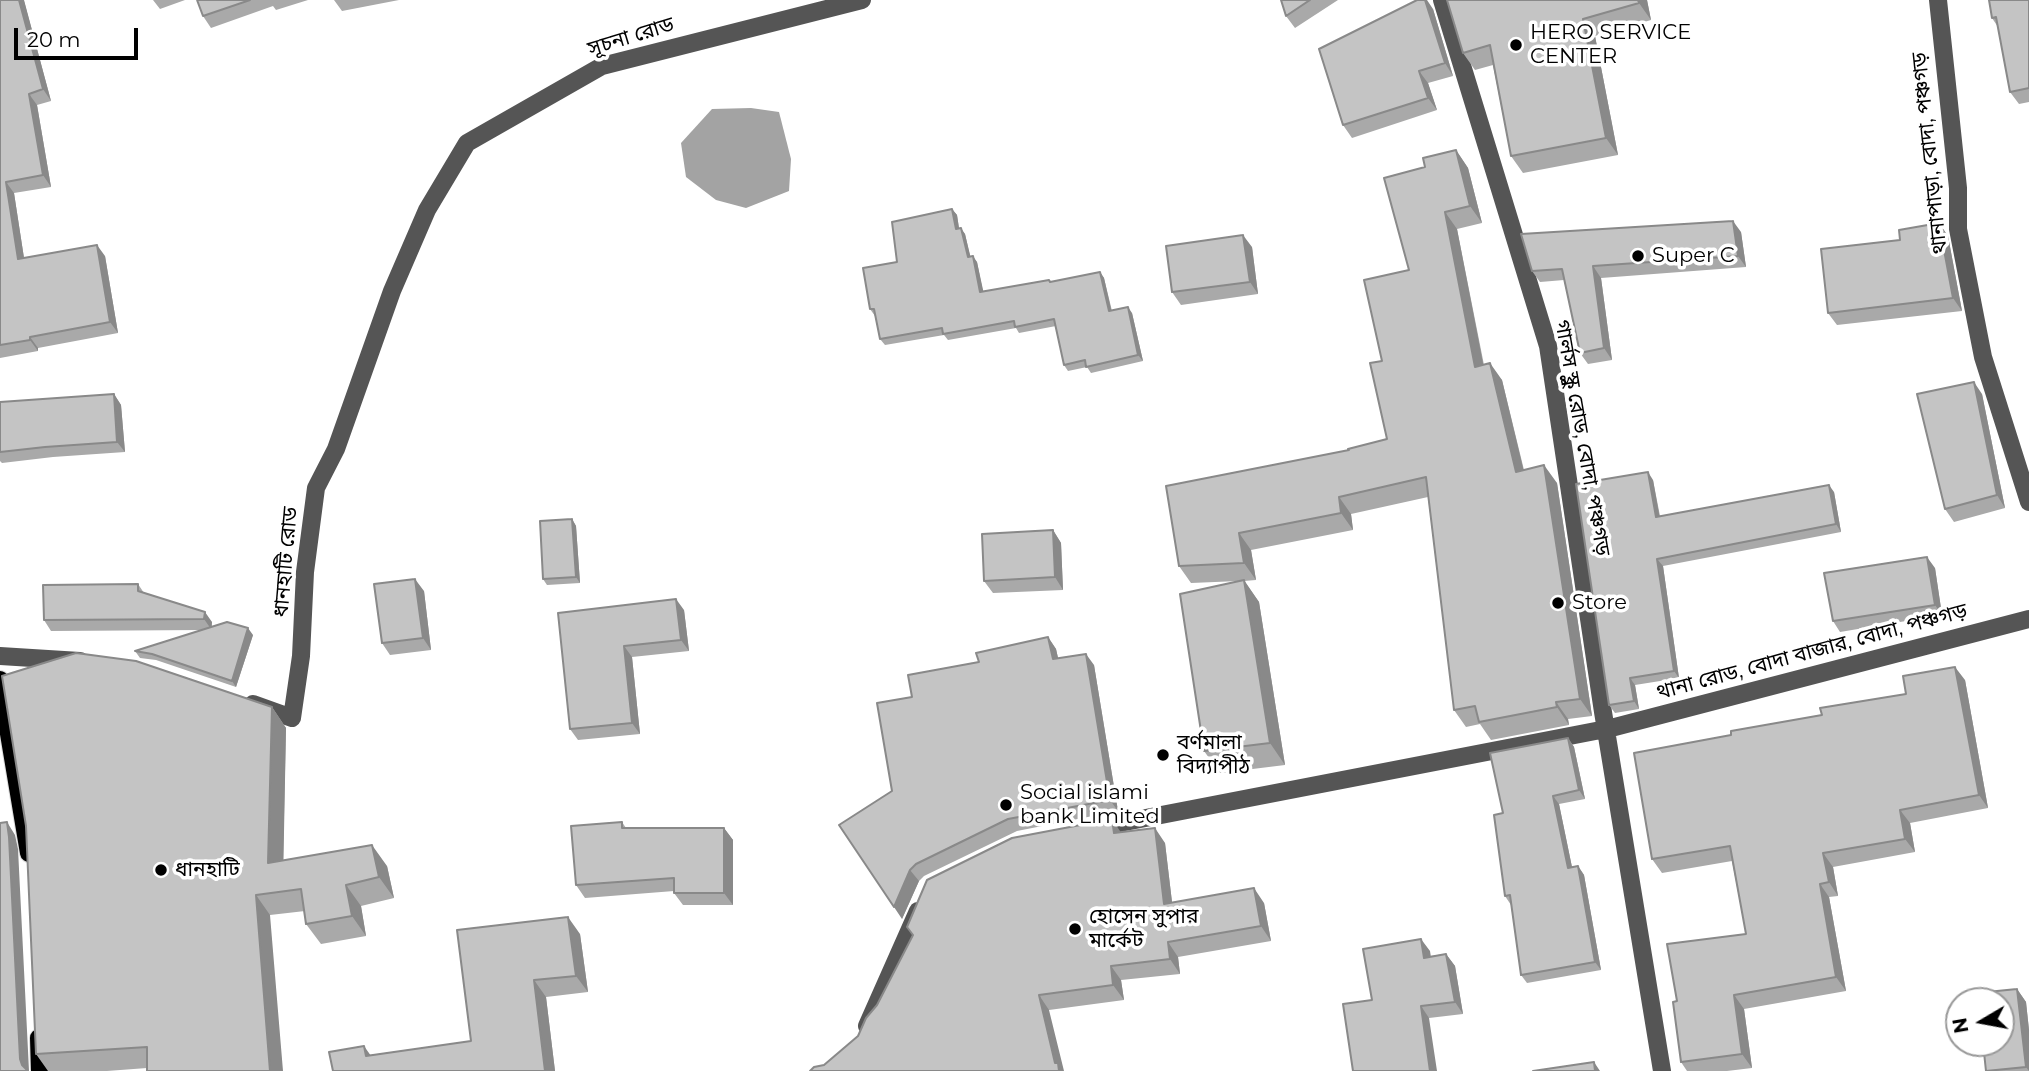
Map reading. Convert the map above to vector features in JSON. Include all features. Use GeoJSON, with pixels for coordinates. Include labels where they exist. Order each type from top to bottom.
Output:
{"type":"FeatureCollection","features":[{"type":"Feature","properties":{"kind":"main road"},"geometry":{"type":"LineString","coordinates":[[0,680],[29,848],[30,876]]}},
{"type":"Feature","properties":{"kind":"main road"},"geometry":{"type":"LineString","coordinates":[[38,1015],[40,1071]]}},
{"type":"Feature","properties":{"kind":"street","name":"সূচনা রোড"},"geometry":{"type":"LineString","coordinates":[[467,143],[601,66],[862,0]]}},
{"type":"Feature","properties":{"kind":"street","name":"গার্লস স্কুল রোড, বোদা, পঞ্চগড়"},"geometry":{"type":"LineString","coordinates":[[1442,0],[1548,346],[1606,729],[1662,1071]]}},
{"type":"Feature","properties":{"kind":"street","name":"থানাপাড়া, বোদা, পঞ্চগড়"},"geometry":{"type":"LineString","coordinates":[[1938,0],[1958,188],[1958,229],[1983,357],[2029,502]]}},
{"type":"Feature","properties":{"kind":"street","name":"ধানহাটি রোড"},"geometry":{"type":"LineString","coordinates":[[232,697],[292,718],[301,656],[306,572],[316,488],[335,449],[392,291],[427,210],[467,143]]}},
{"type":"Feature","properties":{"kind":"street","name":"থানা রোড, বোদা বাজার, বোদা, পঞ্চগড়"},"geometry":{"type":"LineString","coordinates":[[1074,831],[1606,729],[2029,619]]}},
{"type":"Feature","properties":{"kind":"street"},"geometry":{"type":"LineString","coordinates":[[0,656],[95,662]]}},
{"type":"Feature","properties":{"kind":"street"},"geometry":{"type":"LineString","coordinates":[[858,1046],[924,898]]}},
{"type":"Feature","properties":{"kind":"shaded area"},"geometry":{"type":"Polygon","coordinates":[[[751,108],[779,112],[791,159],[789,191],[746,208],[716,200],[686,177],[681,143],[712,109],[751,108]]]}},
{"type":"Feature","properties":{"kind":"building"},"geometry":{"type":"Polygon","coordinates":[[[0,0],[19,0],[43,89],[29,94],[43,175],[6,182],[18,259],[97,245],[110,322],[0,345],[0,0]]]}},
{"type":"Feature","properties":{"kind":"building"},"geometry":{"type":"Polygon","coordinates":[[[197,0],[250,0],[203,16],[197,0]]]}},
{"type":"Feature","properties":{"kind":"building"},"geometry":{"type":"Polygon","coordinates":[[[1281,0],[1310,0],[1286,16],[1281,0]]]}},
{"type":"Feature","properties":{"kind":"building"},"geometry":{"type":"Polygon","coordinates":[[[1417,0],[1425,0],[1445,63],[1419,71],[1428,98],[1343,125],[1319,49],[1417,0]]]}},
{"type":"Feature","properties":{"kind":"building"},"geometry":{"type":"Polygon","coordinates":[[[1447,0],[1638,0],[1639,3],[1583,19],[1606,138],[1511,156],[1490,45],[1463,53],[1447,0]]]}},
{"type":"Feature","properties":{"kind":"building"},"geometry":{"type":"Polygon","coordinates":[[[1989,0],[2029,0],[2029,88],[2010,92],[1996,17],[1992,18],[1989,0]]]}},
{"type":"Feature","properties":{"kind":"building"},"geometry":{"type":"Polygon","coordinates":[[[1456,150],[1470,206],[1445,212],[1475,367],[1490,363],[1516,472],[1544,465],[1580,699],[1556,702],[1557,707],[1479,722],[1475,706],[1454,710],[1426,477],[1339,497],[1341,513],[1239,533],[1244,563],[1179,566],[1166,486],[1349,450],[1387,439],[1370,363],[1382,361],[1364,280],[1409,270],[1384,178],[1425,167],[1423,158],[1456,150]]]}},
{"type":"Feature","properties":{"kind":"building"},"geometry":{"type":"Polygon","coordinates":[[[952,209],[956,229],[961,228],[968,257],[973,256],[980,292],[1100,272],[1109,311],[1128,307],[1138,355],[1086,367],[1085,360],[1064,365],[1054,319],[1015,327],[1014,321],[943,334],[942,328],[880,339],[874,309],[870,309],[863,268],[897,262],[892,222],[952,209]]]}},
{"type":"Feature","properties":{"kind":"building"},"geometry":{"type":"Polygon","coordinates":[[[1733,221],[1738,256],[1593,266],[1604,348],[1580,353],[1562,269],[1532,271],[1521,234],[1733,221]]]}},
{"type":"Feature","properties":{"kind":"building"},"geometry":{"type":"Polygon","coordinates":[[[1939,223],[1953,298],[1828,313],[1821,249],[1900,240],[1899,230],[1939,223]]]}},
{"type":"Feature","properties":{"kind":"building"},"geometry":{"type":"Polygon","coordinates":[[[1243,235],[1250,282],[1172,292],[1166,246],[1243,235]]]}},
{"type":"Feature","properties":{"kind":"building"},"geometry":{"type":"Polygon","coordinates":[[[1974,382],[1997,495],[1945,509],[1917,394],[1974,382]]]}},
{"type":"Feature","properties":{"kind":"building"},"geometry":{"type":"Polygon","coordinates":[[[114,394],[117,442],[0,452],[0,402],[114,394]]]}},
{"type":"Feature","properties":{"kind":"building"},"geometry":{"type":"Polygon","coordinates":[[[1648,472],[1656,517],[1829,485],[1836,524],[1657,559],[1674,671],[1630,678],[1634,701],[1609,705],[1576,484],[1648,472]]]}},
{"type":"Feature","properties":{"kind":"building"},"geometry":{"type":"Polygon","coordinates":[[[572,519],[576,577],[543,579],[540,521],[572,519]]]}},
{"type":"Feature","properties":{"kind":"building"},"geometry":{"type":"Polygon","coordinates":[[[1053,530],[1055,577],[984,581],[982,534],[1053,530]]]}},
{"type":"Feature","properties":{"kind":"building"},"geometry":{"type":"Polygon","coordinates":[[[1927,557],[1935,605],[1833,621],[1824,573],[1927,557]]]}},
{"type":"Feature","properties":{"kind":"building"},"geometry":{"type":"Polygon","coordinates":[[[415,579],[423,638],[382,643],[374,584],[415,579]]]}},
{"type":"Feature","properties":{"kind":"building"},"geometry":{"type":"Polygon","coordinates":[[[1244,580],[1270,743],[1204,751],[1180,594],[1244,580]]]}},
{"type":"Feature","properties":{"kind":"building"},"geometry":{"type":"Polygon","coordinates":[[[138,584],[138,591],[205,612],[204,619],[44,620],[43,585],[138,584]]]}},
{"type":"Feature","properties":{"kind":"building"},"geometry":{"type":"Polygon","coordinates":[[[676,599],[681,640],[624,646],[632,723],[570,729],[558,613],[676,599]]]}},
{"type":"Feature","properties":{"kind":"building"},"geometry":{"type":"Polygon","coordinates":[[[227,622],[248,628],[232,681],[152,654],[135,651],[227,622]]]}},
{"type":"Feature","properties":{"kind":"building"},"geometry":{"type":"Polygon","coordinates":[[[1048,637],[1053,659],[1086,654],[1110,800],[1008,819],[916,864],[910,870],[894,907],[839,825],[892,791],[877,703],[912,697],[908,675],[979,662],[976,653],[1048,637]]]}},
{"type":"Feature","properties":{"kind":"building","name":"ধানহাটি"},"geometry":{"type":"Polygon","coordinates":[[[76,653],[136,661],[272,707],[268,863],[372,845],[379,877],[346,885],[352,916],[306,924],[301,889],[256,895],[270,1071],[147,1071],[147,1047],[36,1054],[26,826],[2,676],[76,653]]]}},
{"type":"Feature","properties":{"kind":"building"},"geometry":{"type":"Polygon","coordinates":[[[1955,667],[1979,795],[1900,810],[1905,839],[1823,853],[1829,882],[1820,884],[1836,977],[1734,995],[1742,1054],[1681,1062],[1673,1002],[1677,1001],[1667,944],[1746,934],[1730,846],[1652,859],[1634,753],[1731,735],[1731,731],[1822,715],[1820,708],[1906,694],[1903,676],[1955,667]]]}},
{"type":"Feature","properties":{"kind":"building"},"geometry":{"type":"Polygon","coordinates":[[[1568,738],[1579,790],[1553,796],[1568,868],[1578,866],[1595,962],[1521,975],[1510,895],[1505,896],[1494,815],[1503,813],[1490,753],[1568,738]]]}},
{"type":"Feature","properties":{"kind":"building"},"geometry":{"type":"Polygon","coordinates":[[[1112,819],[1114,833],[1155,828],[1164,904],[1254,888],[1261,926],[1168,942],[1170,959],[1111,966],[1113,985],[1039,995],[1059,1071],[810,1071],[814,1067],[824,1065],[858,1036],[866,1018],[877,1005],[913,935],[907,927],[927,880],[1012,838],[1112,819]]]}},
{"type":"Feature","properties":{"kind":"building"},"geometry":{"type":"Polygon","coordinates":[[[7,822],[20,1059],[27,1071],[0,1071],[0,823],[7,822]]]}},
{"type":"Feature","properties":{"kind":"building"},"geometry":{"type":"Polygon","coordinates":[[[622,822],[622,828],[724,828],[724,893],[674,893],[674,878],[576,885],[571,826],[622,822]]]}},
{"type":"Feature","properties":{"kind":"building"},"geometry":{"type":"Polygon","coordinates":[[[568,917],[576,976],[534,980],[545,1071],[333,1071],[329,1052],[364,1046],[366,1056],[471,1041],[457,930],[568,917]]]}},
{"type":"Feature","properties":{"kind":"building"},"geometry":{"type":"Polygon","coordinates":[[[1421,939],[1424,958],[1446,954],[1455,1002],[1421,1006],[1430,1071],[1353,1071],[1343,1004],[1372,1000],[1363,949],[1421,939]]]}},
{"type":"Feature","properties":{"kind":"building"},"geometry":{"type":"Polygon","coordinates":[[[2015,989],[2026,1067],[1986,1071],[1984,1057],[2015,1057],[2015,989]]]}},
{"type":"Feature","properties":{"kind":"building"},"geometry":{"type":"Polygon","coordinates":[[[1594,1062],[1595,1071],[1533,1071],[1594,1062]]]}},
{"type":"Feature","properties":{"kind":"place","name":"HERO SERVICE CENTER"},"geometry":{"type":"Point","coordinates":[1516,45]}},
{"type":"Feature","properties":{"kind":"place","name":"Super C"},"geometry":{"type":"Point","coordinates":[1638,256]}},
{"type":"Feature","properties":{"kind":"place","name":"Store"},"geometry":{"type":"Point","coordinates":[1558,603]}},
{"type":"Feature","properties":{"kind":"place","name":"বর্ণমালা বিদ্যাপীঠ"},"geometry":{"type":"Point","coordinates":[1163,755]}},
{"type":"Feature","properties":{"kind":"place","name":"Social islami bank Limited"},"geometry":{"type":"Point","coordinates":[1006,805]}},
{"type":"Feature","properties":{"kind":"place","name":"ধানহাটি"},"geometry":{"type":"Point","coordinates":[161,870]}},
{"type":"Feature","properties":{"kind":"place","name":"হোসেন সুপার মার্কেট"},"geometry":{"type":"Point","coordinates":[1075,929]}}]}
